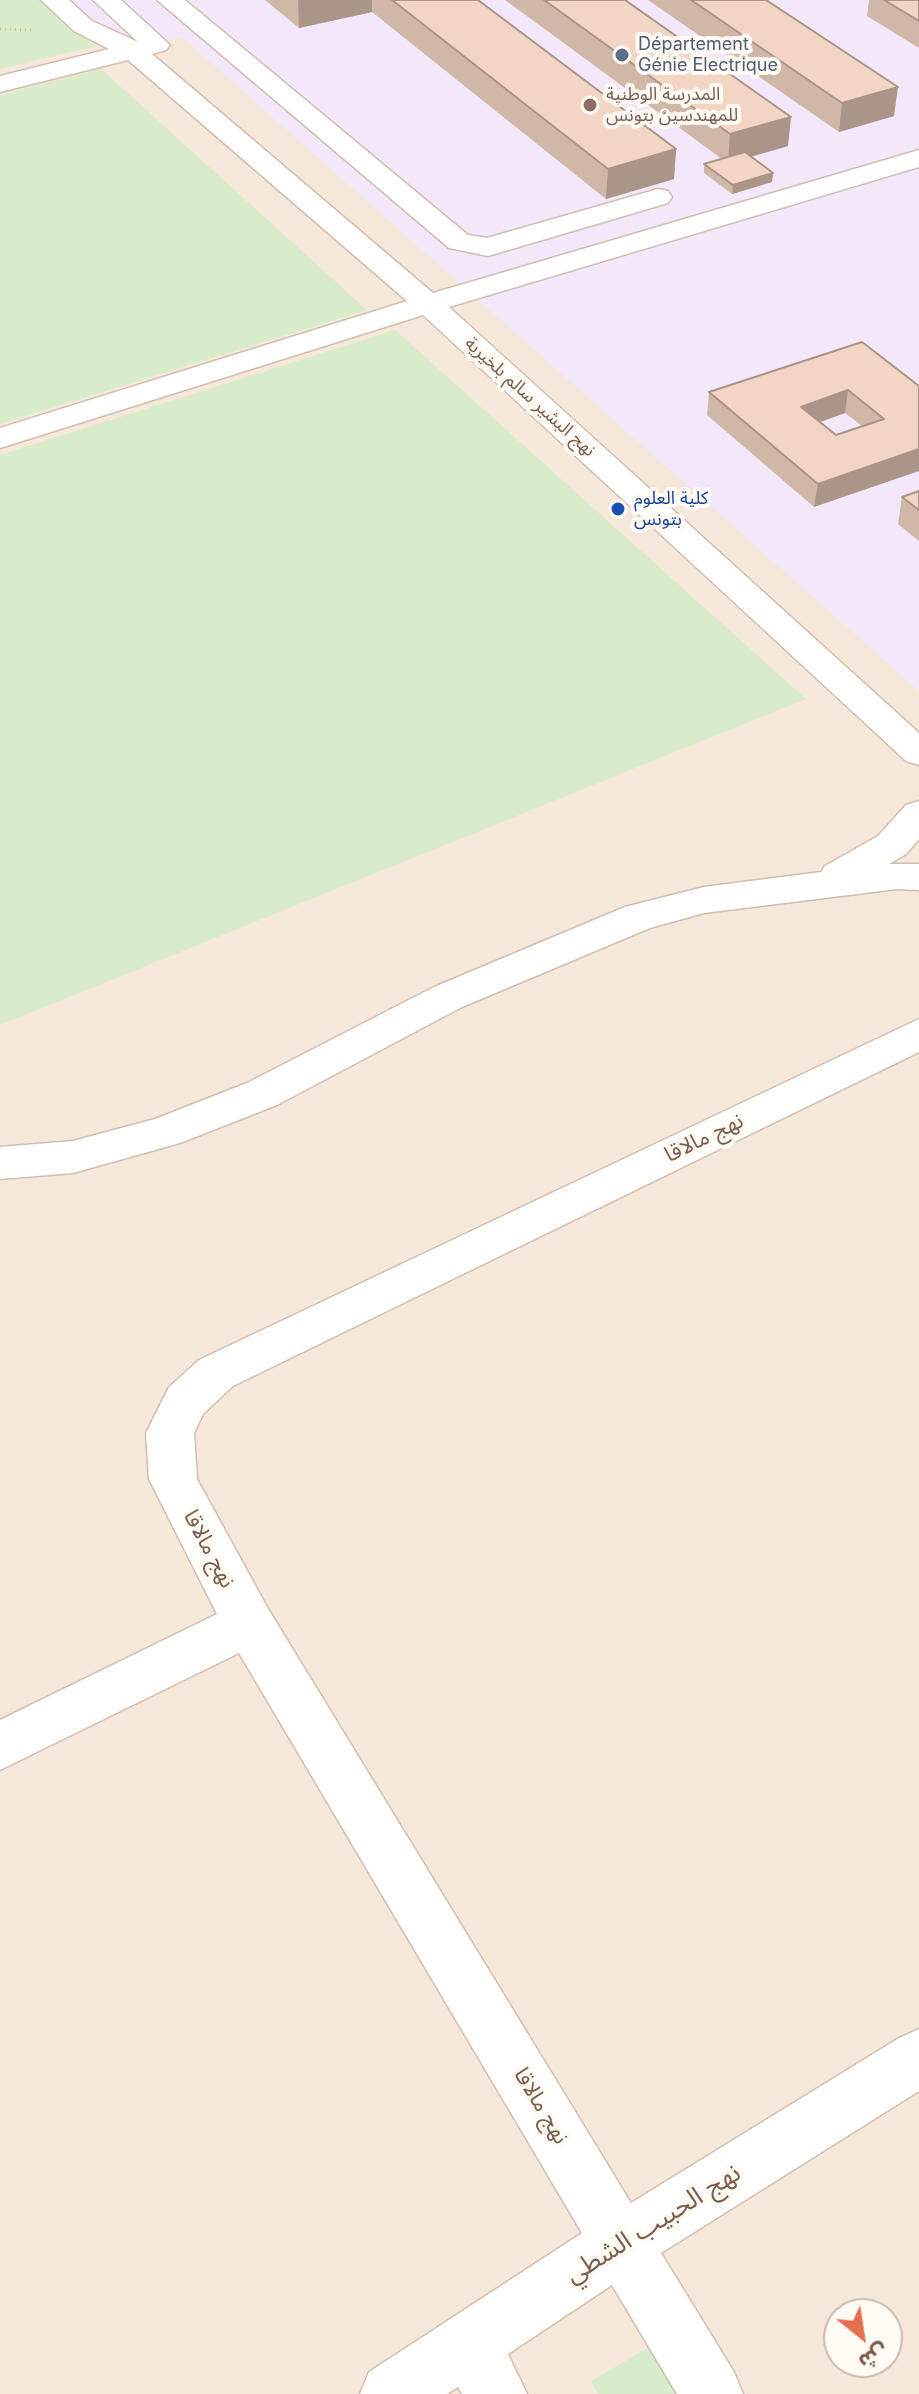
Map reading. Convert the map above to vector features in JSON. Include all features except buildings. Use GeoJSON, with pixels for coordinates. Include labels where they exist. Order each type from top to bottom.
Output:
{"type":"FeatureCollection","features":[{"type":"Feature","properties":{"kind":"street","name":"نهج البشير سالم بلخيرية"},"geometry":{"type":"LineString","coordinates":[[54,0],[83,26],[145,48],[919,753]]}},
{"type":"Feature","properties":{"kind":"street"},"geometry":{"type":"LineString","coordinates":[[106,0],[145,48]]}},
{"type":"Feature","properties":{"kind":"street"},"geometry":{"type":"LineString","coordinates":[[170,0],[459,242],[488,247],[658,197]]}},
{"type":"Feature","properties":{"kind":"street"},"geometry":{"type":"LineString","coordinates":[[0,84],[206,31]]}},
{"type":"Feature","properties":{"kind":"street"},"geometry":{"type":"LineString","coordinates":[[0,438],[428,304],[919,158]]}},
{"type":"Feature","properties":{"kind":"street"},"geometry":{"type":"LineString","coordinates":[[830,884],[892,845],[919,814]]}},
{"type":"Feature","properties":{"kind":"street"},"geometry":{"type":"LineString","coordinates":[[0,1163],[73,1157],[179,1126],[262,1094],[448,997],[639,917],[704,900],[897,876],[919,877]]}},
{"type":"Feature","properties":{"kind":"street"},"geometry":{"type":"LineString","coordinates":[[830,884],[919,898]]}},
{"type":"Feature","properties":{"kind":"street","name":"نهج مالاقا"},"geometry":{"type":"LineString","coordinates":[[712,2394],[249,1623],[194,1524],[173,1479],[170,1433],[186,1401],[216,1373],[919,1034]]}},
{"type":"Feature","properties":{"kind":"street"},"geometry":{"type":"LineString","coordinates":[[0,1746],[249,1623]]}},
{"type":"Feature","properties":{"kind":"street","name":"نهج الحبيب الشطي"},"geometry":{"type":"LineString","coordinates":[[391,2394],[623,2242],[919,2058]]}},
{"type":"Feature","properties":{"kind":"street"},"geometry":{"type":"LineString","coordinates":[[467,2342],[496,2394]]}},
{"type":"Feature","properties":{"kind":"shaded area"},"geometry":{"type":"Polygon","coordinates":[[[0,0],[919,0],[919,2394],[0,2394],[0,0]]]}},
{"type":"Feature","properties":{"kind":"shaded area"},"geometry":{"type":"Polygon","coordinates":[[[53,0],[919,0],[919,691],[182,37],[111,52],[53,0]]]}},
{"type":"Feature","properties":{"kind":"green space"},"geometry":{"type":"Polygon","coordinates":[[[0,0],[64,0],[112,42],[0,69],[0,0]]]}},
{"type":"Feature","properties":{"kind":"green space"},"geometry":{"type":"Polygon","coordinates":[[[101,69],[367,310],[0,424],[0,95],[101,69]]]}},
{"type":"Feature","properties":{"kind":"green space"},"geometry":{"type":"Polygon","coordinates":[[[395,330],[806,699],[0,1025],[0,455],[395,330]]]}},
{"type":"Feature","properties":{"kind":"green space"},"geometry":{"type":"Polygon","coordinates":[[[651,2346],[678,2394],[598,2394],[591,2381],[651,2346]]]}},
{"type":"Feature","properties":{"kind":"place","name":"Département Génie Electrique"},"geometry":{"type":"Point","coordinates":[622,55]}},
{"type":"Feature","properties":{"kind":"place","name":"المدرسة الوطنية للمهندسين بتونس"},"geometry":{"type":"Point","coordinates":[590,105]}},
{"type":"Feature","properties":{"kind":"place","name":"كلية العلوم بتونس"},"geometry":{"type":"Point","coordinates":[618,509]}}]}
